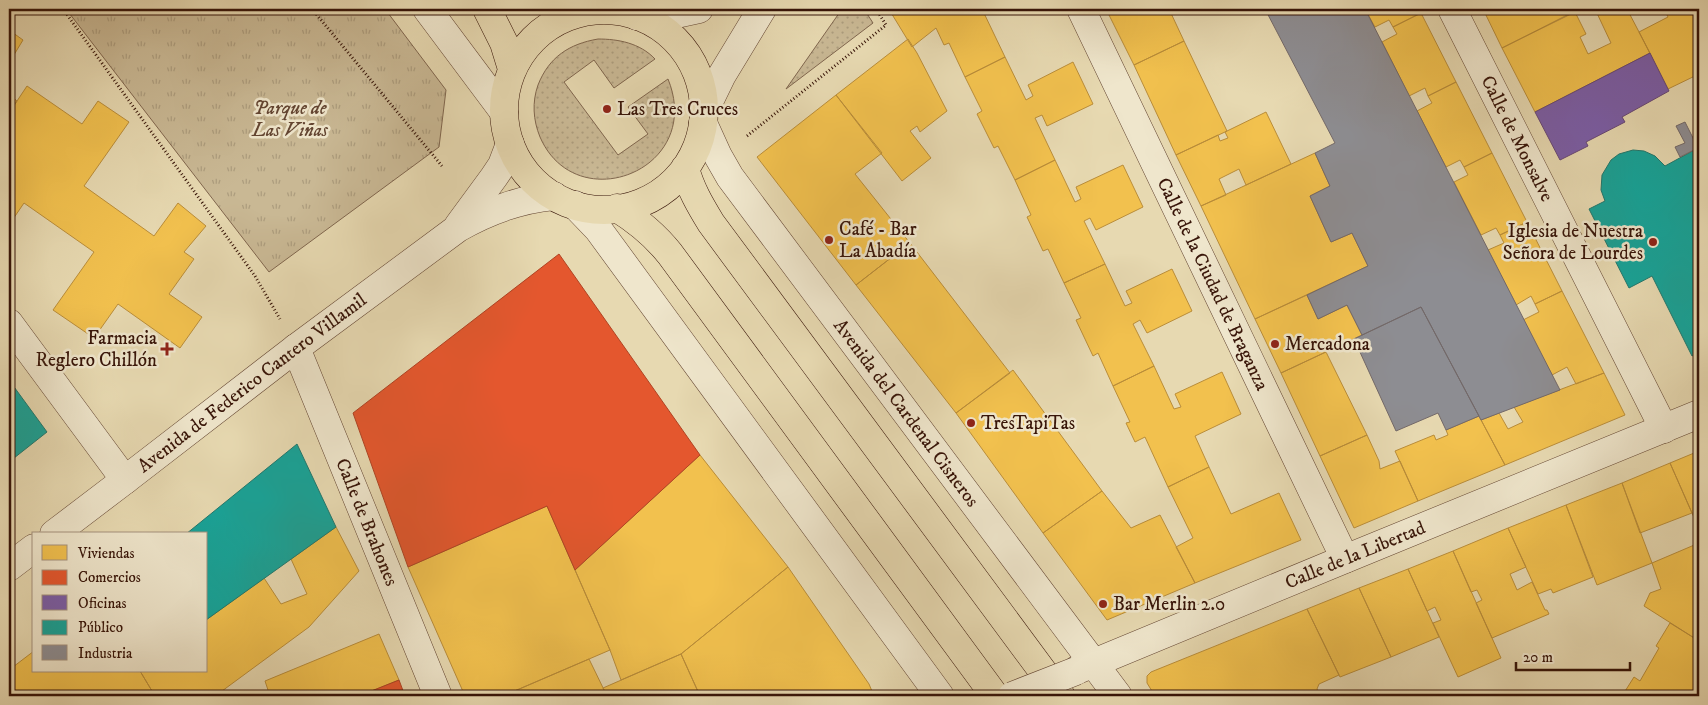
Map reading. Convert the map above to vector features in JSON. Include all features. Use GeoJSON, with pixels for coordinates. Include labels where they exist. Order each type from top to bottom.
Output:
{"type":"FeatureCollection","features":[{"type":"Feature","properties":{"kind":"highway"},"geometry":{"type":"LineString","coordinates":[[487,9],[501,36],[512,69]]}},
{"type":"Feature","properties":{"kind":"highway","name":"Avenida del Cardenal Cisneros"},"geometry":{"type":"LineString","coordinates":[[613,10],[637,16],[660,27],[685,51],[696,73],[701,86],[703,117],[697,147],[685,168],[669,185],[649,199],[618,208],[599,210],[564,201],[526,173],[510,144],[504,112],[506,90],[512,69],[523,50],[538,34],[575,11],[613,10]]}},
{"type":"Feature","properties":{"kind":"highway"},"geometry":{"type":"LineString","coordinates":[[685,168],[697,201],[711,223],[1060,696]]}},
{"type":"Feature","properties":{"kind":"highway"},"geometry":{"type":"LineString","coordinates":[[618,208],[661,242],[995,696]]}},
{"type":"Feature","properties":{"kind":"street","name":"Avenida del Cardenal Cisneros"},"geometry":{"type":"LineString","coordinates":[[427,9],[504,112]]}},
{"type":"Feature","properties":{"kind":"street"},"geometry":{"type":"LineString","coordinates":[[637,16],[676,14],[699,9]]}},
{"type":"Feature","properties":{"kind":"street"},"geometry":{"type":"LineString","coordinates":[[703,117],[722,75],[762,9]]}},
{"type":"Feature","properties":{"kind":"street","name":"Calle de la Ciudad de Braganza"},"geometry":{"type":"LineString","coordinates":[[1081,9],[1345,559]]}},
{"type":"Feature","properties":{"kind":"street","name":"Calle de Monsalve"},"geometry":{"type":"LineString","coordinates":[[1452,9],[1664,429]]}},
{"type":"Feature","properties":{"kind":"street","name":"Avenida del Cardenal Cisneros"},"geometry":{"type":"LineString","coordinates":[[703,117],[718,156],[730,177],[1085,667],[1118,696]]}},
{"type":"Feature","properties":{"kind":"street","name":"Avenida de Federico Cantero Villamil"},"geometry":{"type":"LineString","coordinates":[[451,233],[466,217],[494,177],[502,164],[510,144]]}},
{"type":"Feature","properties":{"kind":"street","name":"Avenida de Federico Cantero Villamil"},"geometry":{"type":"LineString","coordinates":[[57,532],[296,348],[451,233],[472,220],[527,200],[564,201]]}},
{"type":"Feature","properties":{"kind":"street","name":"Avenida del Cardenal Cisneros"},"geometry":{"type":"LineString","coordinates":[[564,201],[590,220],[940,696]]}},
{"type":"Feature","properties":{"kind":"street"},"geometry":{"type":"LineString","coordinates":[[9,323],[126,480]]}},
{"type":"Feature","properties":{"kind":"street","name":"Calle de Brahones"},"geometry":{"type":"LineString","coordinates":[[296,348],[438,696]]}},
{"type":"Feature","properties":{"kind":"street","name":"Calle de la Libertad"},"geometry":{"type":"LineString","coordinates":[[1012,696],[1699,414]]}},
{"type":"Feature","properties":{"kind":"street"},"geometry":{"type":"LineString","coordinates":[[9,567],[32,550]]}},
{"type":"Feature","properties":{"kind":"path"},"geometry":{"type":"LineString","coordinates":[[63,9],[255,276],[296,348]]}},
{"type":"Feature","properties":{"kind":"path"},"geometry":{"type":"LineString","coordinates":[[312,9],[442,166]]}},
{"type":"Feature","properties":{"kind":"path"},"geometry":{"type":"LineString","coordinates":[[747,136],[886,25],[876,9]]}},
{"type":"Feature","properties":{"kind":"green space","name":"Parque de Las Viñas"},"geometry":{"type":"Polygon","coordinates":[[[66,9],[385,9],[446,90],[439,147],[269,272],[66,9]]]}},
{"type":"Feature","properties":{"kind":"green space"},"geometry":{"type":"Polygon","coordinates":[[[842,9],[864,9],[873,23],[786,89],[842,9]]]}},
{"type":"Feature","properties":{"kind":"green space"},"geometry":{"type":"Polygon","coordinates":[[[598,39],[628,43],[643,49],[655,59],[614,88],[594,60],[564,82],[618,155],[648,134],[628,107],[668,79],[675,111],[669,138],[653,159],[631,173],[606,179],[580,176],[557,162],[540,137],[534,111],[538,85],[554,59],[569,48],[598,39]]]}},
{"type":"Feature","properties":{"kind":"building: Viviendas"},"geometry":{"type":"Polygon","coordinates":[[[893,9],[982,9],[1005,57],[965,77],[949,43],[944,45],[936,28],[912,47],[890,11],[893,9]]]}},
{"type":"Feature","properties":{"kind":"building: Viviendas"},"geometry":{"type":"Polygon","coordinates":[[[1106,9],[1169,9],[1184,41],[1134,65],[1106,9]]]}},
{"type":"Feature","properties":{"kind":"building: Viviendas"},"geometry":{"type":"Polygon","coordinates":[[[1365,9],[1418,9],[1421,13],[1393,27],[1389,20],[1375,27],[1365,9]]]}},
{"type":"Feature","properties":{"kind":"building: Viviendas"},"geometry":{"type":"Polygon","coordinates":[[[1483,9],[1576,9],[1577,10],[1502,48],[1483,9]]]}},
{"type":"Feature","properties":{"kind":"building: Viviendas"},"geometry":{"type":"Polygon","coordinates":[[[1595,9],[1627,9],[1650,53],[1535,112],[1502,48],[1575,12],[1586,34],[1580,37],[1588,54],[1611,43],[1595,9]]]}},
{"type":"Feature","properties":{"kind":"building: Viviendas"},"geometry":{"type":"Polygon","coordinates":[[[1664,9],[1699,9],[1699,74],[1668,89],[1639,32],[1668,17],[1664,9]]]}},
{"type":"Feature","properties":{"kind":"building: Viviendas"},"geometry":{"type":"Polygon","coordinates":[[[1421,13],[1456,82],[1428,96],[1425,88],[1409,96],[1382,42],[1397,34],[1393,27],[1421,13]]]}},
{"type":"Feature","properties":{"kind":"building: Viviendas"},"geometry":{"type":"Polygon","coordinates":[[[9,30],[23,40],[9,63],[9,30]]]}},
{"type":"Feature","properties":{"kind":"building: Viviendas"},"geometry":{"type":"Polygon","coordinates":[[[908,39],[947,111],[920,132],[917,126],[910,131],[931,158],[902,181],[836,95],[908,39]]]}},
{"type":"Feature","properties":{"kind":"building: Viviendas"},"geometry":{"type":"Polygon","coordinates":[[[1184,41],[1227,131],[1176,155],[1134,65],[1184,41]]]}},
{"type":"Feature","properties":{"kind":"building: Viviendas"},"geometry":{"type":"Polygon","coordinates":[[[1005,57],[1026,100],[1033,96],[1028,85],[1073,62],[1093,104],[1047,126],[1042,115],[1035,118],[1055,160],[1015,180],[998,146],[994,148],[977,114],[982,111],[965,77],[1005,57]]]}},
{"type":"Feature","properties":{"kind":"building: Viviendas"},"geometry":{"type":"Polygon","coordinates":[[[1456,82],[1492,153],[1464,167],[1460,160],[1446,167],[1417,111],[1432,103],[1428,96],[1456,82]]]}},
{"type":"Feature","properties":{"kind":"building: Viviendas"},"geometry":{"type":"Polygon","coordinates":[[[27,86],[82,124],[98,101],[129,122],[84,186],[154,236],[178,203],[206,226],[184,252],[194,259],[169,294],[202,317],[180,348],[118,304],[94,338],[53,310],[94,252],[24,203],[9,225],[9,113],[27,86]]]}},
{"type":"Feature","properties":{"kind":"building: Viviendas"},"geometry":{"type":"Polygon","coordinates":[[[9,94],[17,101],[9,113],[9,94]]]}},
{"type":"Feature","properties":{"kind":"building: Viviendas"},"geometry":{"type":"Polygon","coordinates":[[[836,95],[882,153],[855,174],[910,243],[856,285],[757,157],[836,95]]]}},
{"type":"Feature","properties":{"kind":"building: Viviendas"},"geometry":{"type":"Polygon","coordinates":[[[1266,112],[1291,164],[1246,185],[1239,169],[1219,179],[1226,195],[1201,206],[1176,155],[1218,135],[1220,141],[1228,138],[1225,132],[1266,112]]]}},
{"type":"Feature","properties":{"kind":"building: Viviendas"},"geometry":{"type":"Polygon","coordinates":[[[1315,153],[1330,186],[1310,196],[1331,242],[1352,233],[1368,266],[1255,319],[1201,206],[1315,153]]]}},
{"type":"Feature","properties":{"kind":"building: Viviendas"},"geometry":{"type":"Polygon","coordinates":[[[1492,153],[1527,222],[1500,235],[1496,228],[1481,235],[1454,182],[1468,175],[1464,167],[1492,153]]]}},
{"type":"Feature","properties":{"kind":"building: Viviendas"},"geometry":{"type":"Polygon","coordinates":[[[1055,160],[1075,202],[1081,199],[1076,187],[1123,165],[1143,207],[1096,230],[1090,218],[1084,221],[1105,264],[1064,283],[1048,249],[1043,251],[1027,217],[1031,215],[1015,180],[1055,160]]]}},
{"type":"Feature","properties":{"kind":"building: Viviendas"},"geometry":{"type":"Polygon","coordinates":[[[1527,222],[1562,291],[1535,304],[1531,296],[1516,305],[1488,250],[1504,243],[1500,235],[1527,222]]]}},
{"type":"Feature","properties":{"kind":"building: Viviendas"},"geometry":{"type":"Polygon","coordinates":[[[910,243],[1010,373],[956,413],[856,285],[910,243]]]}},
{"type":"Feature","properties":{"kind":"building: Viviendas"},"geometry":{"type":"Polygon","coordinates":[[[1105,264],[1125,306],[1132,303],[1126,291],[1172,269],[1192,311],[1147,333],[1140,320],[1133,324],[1154,366],[1113,386],[1098,353],[1093,356],[1076,320],[1081,318],[1064,283],[1105,264]]]}},
{"type":"Feature","properties":{"kind":"building: Viviendas"},"geometry":{"type":"Polygon","coordinates":[[[1562,291],[1604,373],[1576,384],[1567,367],[1552,375],[1523,320],[1539,312],[1535,304],[1562,291]]]}},
{"type":"Feature","properties":{"kind":"building: Viviendas"},"geometry":{"type":"Polygon","coordinates":[[[1307,295],[1318,319],[1347,305],[1362,335],[1281,373],[1255,319],[1307,295]]]}},
{"type":"Feature","properties":{"kind":"building: Viviendas"},"geometry":{"type":"Polygon","coordinates":[[[1326,352],[1367,435],[1320,456],[1281,373],[1326,352]]]}},
{"type":"Feature","properties":{"kind":"building: Viviendas"},"geometry":{"type":"Polygon","coordinates":[[[1154,366],[1174,409],[1181,407],[1175,394],[1222,372],[1241,414],[1195,436],[1209,467],[1168,487],[1145,437],[1135,442],[1126,423],[1130,422],[1113,386],[1154,366]]]}},
{"type":"Feature","properties":{"kind":"building: Viviendas"},"geometry":{"type":"Polygon","coordinates":[[[1013,370],[1102,491],[1043,533],[956,413],[1013,370]]]}},
{"type":"Feature","properties":{"kind":"building: Viviendas"},"geometry":{"type":"Polygon","coordinates":[[[1604,373],[1625,415],[1505,465],[1481,420],[1499,413],[1508,429],[1523,422],[1514,407],[1604,373]]]}},
{"type":"Feature","properties":{"kind":"building: Viviendas"},"geometry":{"type":"Polygon","coordinates":[[[1479,416],[1505,465],[1418,501],[1395,451],[1434,435],[1436,440],[1448,435],[1446,430],[1479,416]]]}},
{"type":"Feature","properties":{"kind":"building: Viviendas"},"geometry":{"type":"Polygon","coordinates":[[[1367,435],[1379,461],[1380,469],[1400,461],[1418,501],[1354,528],[1320,456],[1367,435]]]}},
{"type":"Feature","properties":{"kind":"building: Viviendas"},"geometry":{"type":"Polygon","coordinates":[[[1699,451],[1699,521],[1696,522],[1670,463],[1699,451]]]}},
{"type":"Feature","properties":{"kind":"building: Viviendas"},"geometry":{"type":"Polygon","coordinates":[[[700,455],[788,567],[681,654],[621,680],[575,570],[700,455]]]}},
{"type":"Feature","properties":{"kind":"building: Viviendas"},"geometry":{"type":"Polygon","coordinates":[[[1670,463],[1692,513],[1640,533],[1622,483],[1670,463]]]}},
{"type":"Feature","properties":{"kind":"building: Viviendas"},"geometry":{"type":"Polygon","coordinates":[[[1209,467],[1231,514],[1279,493],[1301,540],[1195,583],[1176,547],[1193,538],[1168,487],[1209,467]]]}},
{"type":"Feature","properties":{"kind":"building: Viviendas"},"geometry":{"type":"Polygon","coordinates":[[[1622,483],[1652,563],[1597,585],[1566,505],[1622,483]]]}},
{"type":"Feature","properties":{"kind":"building: Viviendas"},"geometry":{"type":"Polygon","coordinates":[[[1102,491],[1131,528],[1160,515],[1195,583],[1107,620],[1043,533],[1102,491]]]}},
{"type":"Feature","properties":{"kind":"building: Viviendas"},"geometry":{"type":"Polygon","coordinates":[[[1566,505],[1593,577],[1553,593],[1551,589],[1538,594],[1508,528],[1566,505]]]}},
{"type":"Feature","properties":{"kind":"building: Viviendas"},"geometry":{"type":"Polygon","coordinates":[[[547,506],[610,650],[503,696],[465,696],[408,567],[547,506]]]}},
{"type":"Feature","properties":{"kind":"building: Viviendas"},"geometry":{"type":"Polygon","coordinates":[[[336,527],[359,571],[309,627],[222,691],[212,696],[155,696],[141,672],[208,672],[208,619],[264,578],[281,604],[307,594],[291,559],[336,527]]]}},
{"type":"Feature","properties":{"kind":"building: Viviendas"},"geometry":{"type":"Polygon","coordinates":[[[1508,528],[1526,567],[1510,574],[1517,590],[1532,582],[1545,610],[1549,614],[1492,638],[1476,603],[1482,600],[1477,590],[1471,592],[1453,551],[1508,528]]]}},
{"type":"Feature","properties":{"kind":"building: Viviendas"},"geometry":{"type":"Polygon","coordinates":[[[1699,543],[1699,641],[1644,606],[1650,593],[1661,589],[1652,563],[1699,543]]]}},
{"type":"Feature","properties":{"kind":"building: Viviendas"},"geometry":{"type":"Polygon","coordinates":[[[1453,551],[1501,658],[1458,677],[1433,623],[1441,620],[1435,607],[1427,611],[1408,569],[1453,551]]]}},
{"type":"Feature","properties":{"kind":"building: Viviendas"},"geometry":{"type":"Polygon","coordinates":[[[788,567],[869,684],[874,696],[700,696],[681,654],[788,567]]]}},
{"type":"Feature","properties":{"kind":"building: Viviendas"},"geometry":{"type":"Polygon","coordinates":[[[1408,569],[1439,637],[1391,657],[1359,588],[1408,569]]]}},
{"type":"Feature","properties":{"kind":"building: Viviendas"},"geometry":{"type":"Polygon","coordinates":[[[1359,588],[1391,657],[1340,677],[1307,609],[1359,588]]]}},
{"type":"Feature","properties":{"kind":"building: Viviendas"},"geometry":{"type":"Polygon","coordinates":[[[1307,609],[1339,675],[1319,684],[1317,689],[1320,696],[1155,696],[1147,683],[1147,676],[1151,672],[1307,609]]]}},
{"type":"Feature","properties":{"kind":"building: Viviendas"},"geometry":{"type":"Polygon","coordinates":[[[1670,623],[1699,641],[1699,696],[1622,696],[1634,677],[1640,681],[1659,648],[1656,646],[1670,623]]]}},
{"type":"Feature","properties":{"kind":"building: Viviendas"},"geometry":{"type":"Polygon","coordinates":[[[379,634],[399,680],[359,696],[270,696],[265,681],[379,634]]]}},
{"type":"Feature","properties":{"kind":"building: Viviendas"},"geometry":{"type":"Polygon","coordinates":[[[32,653],[32,672],[141,672],[155,696],[9,696],[9,670],[32,653]]]}},
{"type":"Feature","properties":{"kind":"building: Viviendas"},"geometry":{"type":"Polygon","coordinates":[[[681,654],[700,696],[607,696],[603,688],[681,654]]]}},
{"type":"Feature","properties":{"kind":"building: Viviendas"},"geometry":{"type":"Polygon","coordinates":[[[589,659],[607,696],[503,696],[589,659]]]}},
{"type":"Feature","properties":{"kind":"building: Comercios"},"geometry":{"type":"Polygon","coordinates":[[[559,254],[700,455],[575,570],[547,506],[408,567],[353,413],[559,254]]]}},
{"type":"Feature","properties":{"kind":"building: Comercios"},"geometry":{"type":"Polygon","coordinates":[[[399,680],[405,696],[359,696],[399,680]]]}},
{"type":"Feature","properties":{"kind":"building: Oficinas"},"geometry":{"type":"Polygon","coordinates":[[[1650,53],[1669,91],[1622,117],[1625,122],[1586,142],[1588,146],[1560,160],[1535,112],[1650,53]]]}},
{"type":"Feature","properties":{"kind":"building: Público","name":"Iglesia de Nuestra Señora de Lourdes"},"geometry":{"type":"Polygon","coordinates":[[[1698,148],[1699,352],[1692,356],[1652,276],[1629,288],[1589,209],[1605,201],[1601,190],[1602,175],[1611,160],[1619,154],[1633,150],[1644,151],[1655,156],[1665,166],[1698,148]]]}},
{"type":"Feature","properties":{"kind":"building: Público"},"geometry":{"type":"Polygon","coordinates":[[[9,380],[47,432],[9,462],[9,380]]]}},
{"type":"Feature","properties":{"kind":"building: Público"},"geometry":{"type":"Polygon","coordinates":[[[297,444],[336,527],[208,619],[208,532],[188,532],[297,444]]]}},
{"type":"Feature","properties":{"kind":"building: Industria"},"geometry":{"type":"Polygon","coordinates":[[[1265,9],[1365,9],[1560,390],[1481,420],[1421,307],[1362,335],[1347,305],[1318,319],[1307,295],[1368,266],[1352,233],[1331,242],[1310,196],[1330,186],[1315,153],[1335,143],[1265,9]]]}},
{"type":"Feature","properties":{"kind":"building: Industria"},"geometry":{"type":"Polygon","coordinates":[[[1685,122],[1698,148],[1680,157],[1675,147],[1685,143],[1676,126],[1685,122]]]}},
{"type":"Feature","properties":{"kind":"building: Industria"},"geometry":{"type":"Polygon","coordinates":[[[1421,307],[1479,416],[1446,430],[1438,413],[1396,431],[1354,339],[1421,307]]]}},
{"type":"Feature","properties":{"kind":"place","name":"Las Tres Cruces"},"geometry":{"type":"Point","coordinates":[607,109]}},
{"type":"Feature","properties":{"kind":"place","name":"Café - Bar La Abadía"},"geometry":{"type":"Point","coordinates":[829,240]}},
{"type":"Feature","properties":{"kind":"place","name":"Iglesia de Nuestra Señora de Lourdes"},"geometry":{"type":"Point","coordinates":[1653,242]}},
{"type":"Feature","properties":{"kind":"place","name":"Mercadona"},"geometry":{"type":"Point","coordinates":[1275,344]}},
{"type":"Feature","properties":{"kind":"place","name":"Farmacia Reglero Chillón"},"geometry":{"type":"Point","coordinates":[167,349]}},
{"type":"Feature","properties":{"kind":"place","name":"TresTapiTas"},"geometry":{"type":"Point","coordinates":[971,423]}},
{"type":"Feature","properties":{"kind":"place","name":"Bar Merlin 2.0"},"geometry":{"type":"Point","coordinates":[1103,604]}}]}
